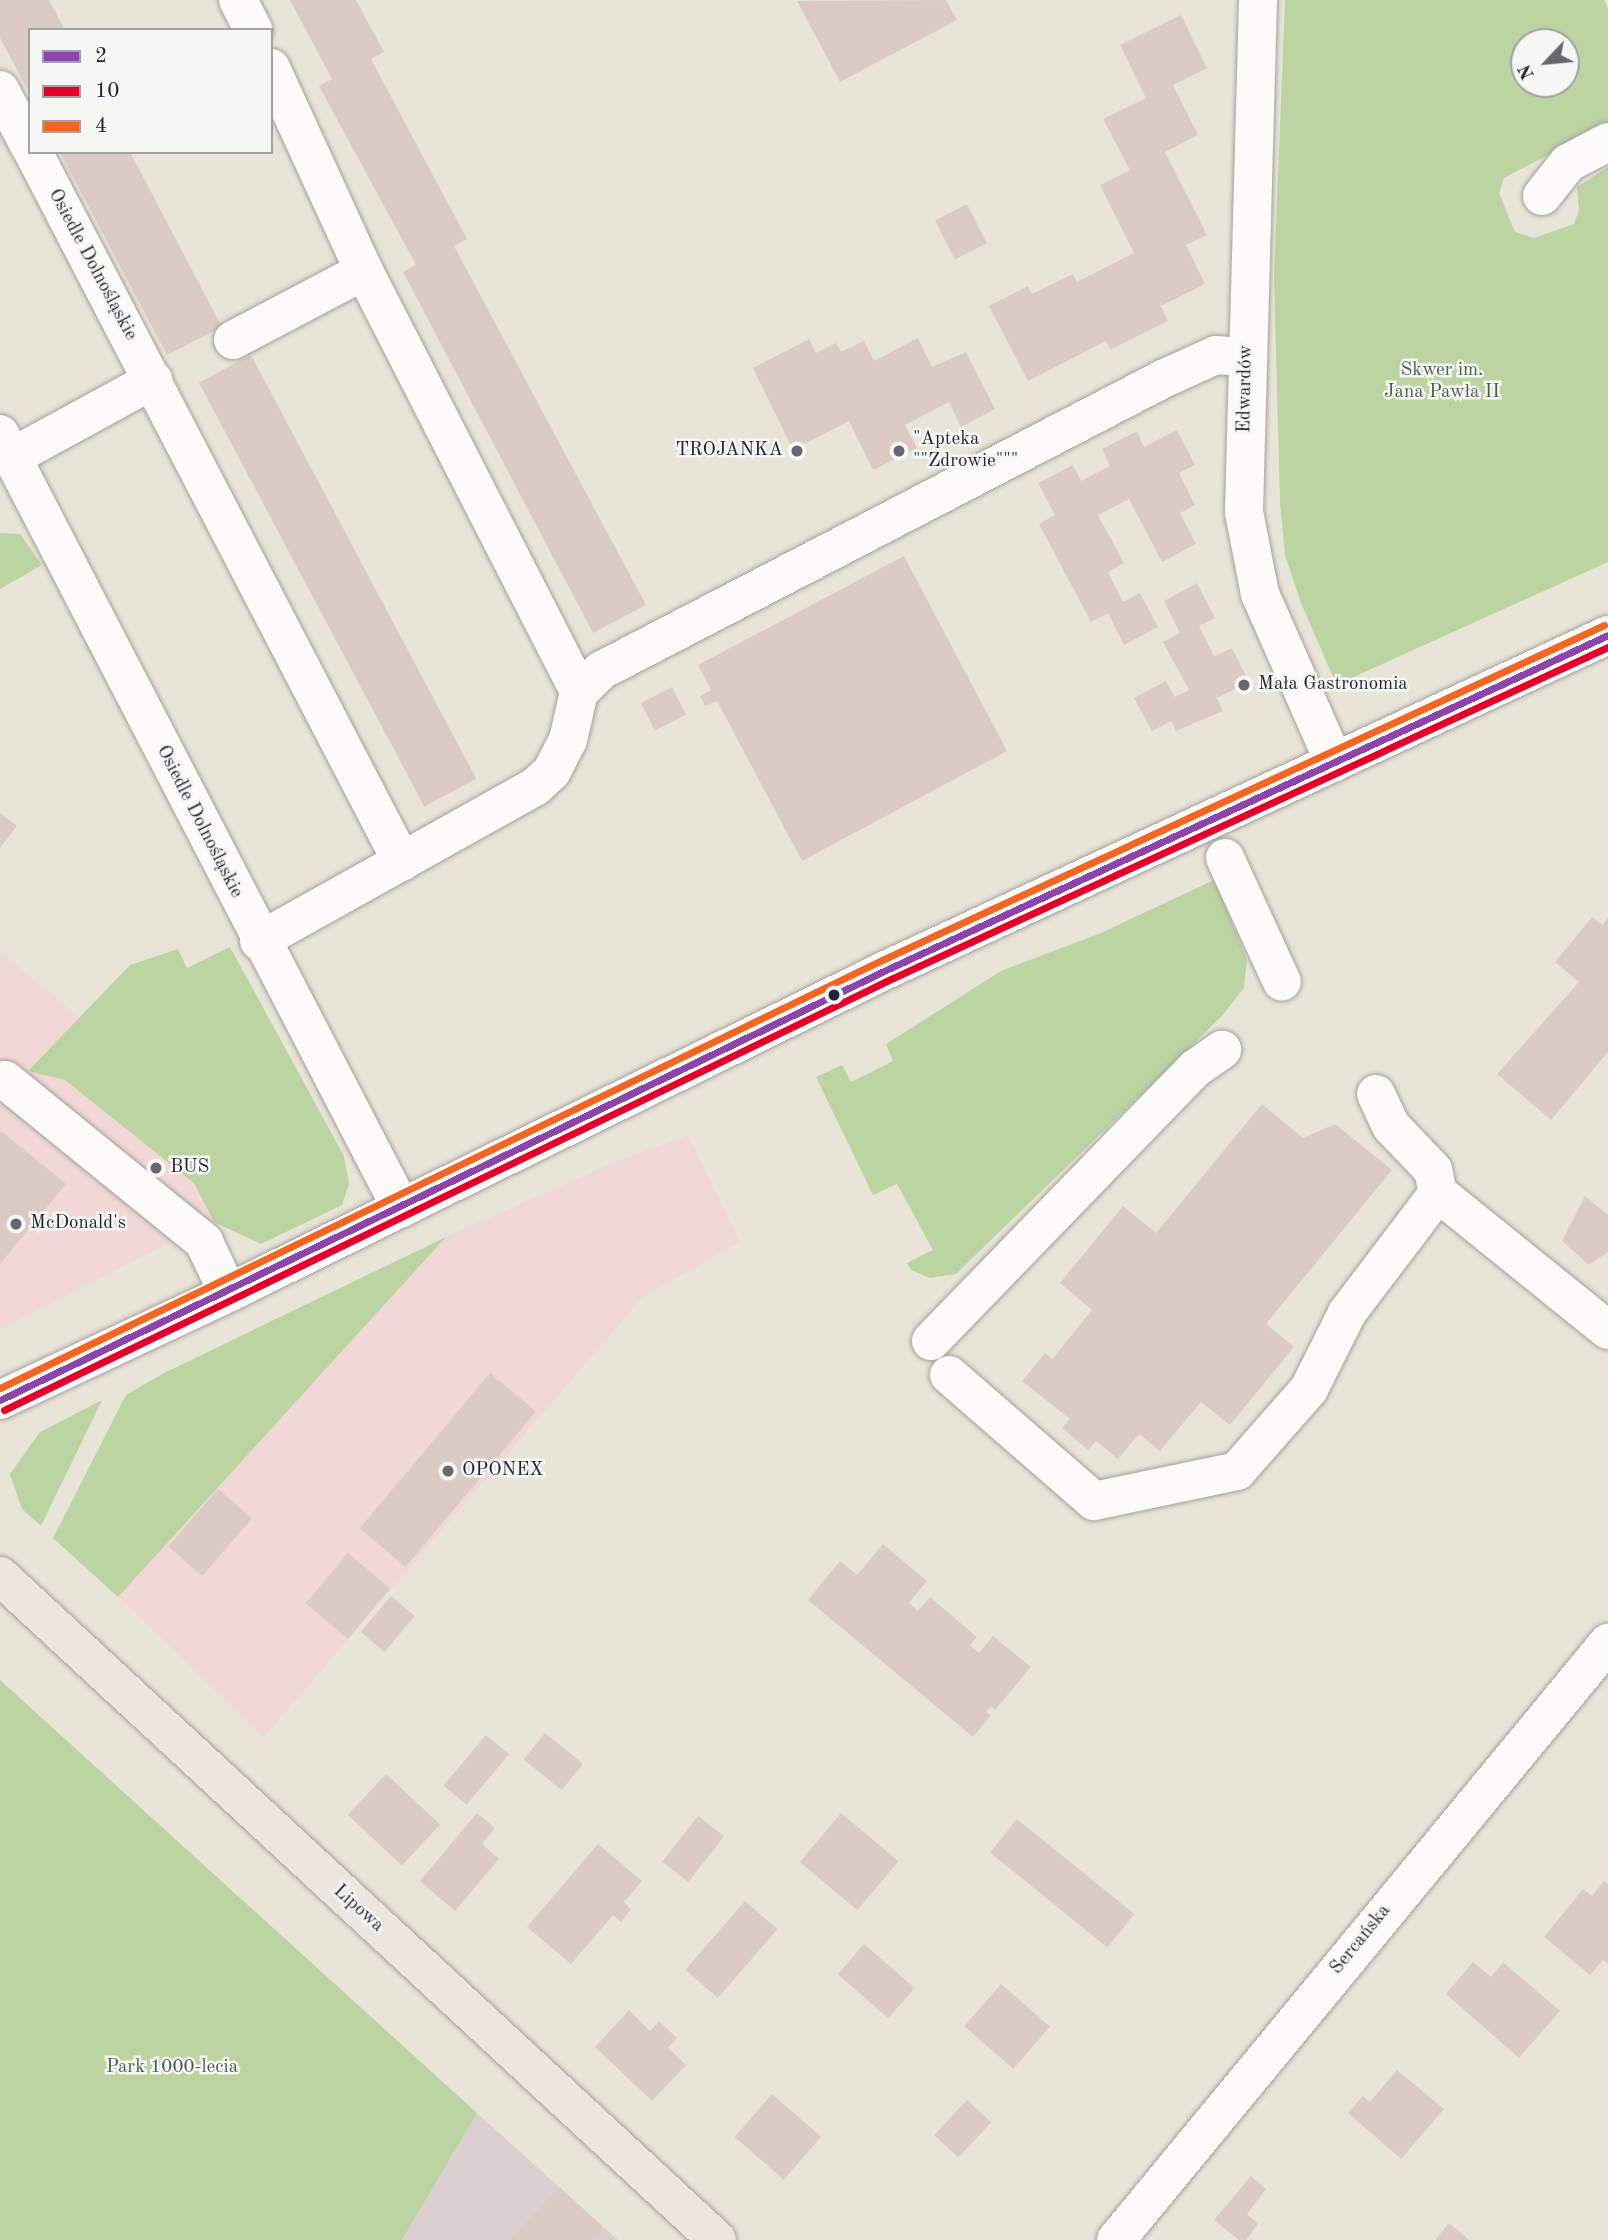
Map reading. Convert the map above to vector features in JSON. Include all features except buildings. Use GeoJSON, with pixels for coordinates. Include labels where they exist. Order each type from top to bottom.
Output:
{"type":"FeatureCollection","features":[{"type":"Feature","properties":{"kind":"main road","name":"Lipowa"},"geometry":{"type":"LineString","coordinates":[[0,1576],[717,2240]]}},
{"type":"Feature","properties":{"kind":"street"},"geometry":{"type":"LineString","coordinates":[[238,0],[252,28]]}},
{"type":"Feature","properties":{"kind":"street","name":"Edwardów"},"geometry":{"type":"LineString","coordinates":[[1258,0],[1246,357],[1244,513],[1260,594],[1334,762]]}},
{"type":"Feature","properties":{"kind":"street"},"geometry":{"type":"LineString","coordinates":[[273,72],[364,271],[579,692]]}},
{"type":"Feature","properties":{"kind":"street"},"geometry":{"type":"LineString","coordinates":[[0,90],[28,143]]}},
{"type":"Feature","properties":{"kind":"street"},"geometry":{"type":"LineString","coordinates":[[1542,197],[1568,163],[1608,142]]}},
{"type":"Feature","properties":{"kind":"street","name":"Osiedle Dolnośląskie"},"geometry":{"type":"LineString","coordinates":[[34,154],[402,862]]}},
{"type":"Feature","properties":{"kind":"street"},"geometry":{"type":"LineString","coordinates":[[233,340],[364,271]]}},
{"type":"Feature","properties":{"kind":"street"},"geometry":{"type":"LineString","coordinates":[[259,941],[535,788],[552,771],[568,740],[579,692],[602,670],[733,599],[1163,379],[1216,355],[1246,357]]}},
{"type":"Feature","properties":{"kind":"street"},"geometry":{"type":"LineString","coordinates":[[9,467],[153,380]]}},
{"type":"Feature","properties":{"kind":"street","name":"Osiedle Dolnośląskie"},"geometry":{"type":"LineString","coordinates":[[9,467],[401,1208]]}},
{"type":"Feature","properties":{"kind":"street"},"geometry":{"type":"LineString","coordinates":[[0,1400],[228,1293],[767,1026],[1608,635]]}},
{"type":"Feature","properties":{"kind":"street"},"geometry":{"type":"LineString","coordinates":[[1225,858],[1282,982]]}},
{"type":"Feature","properties":{"kind":"street"},"geometry":{"type":"LineString","coordinates":[[931,1341],[1196,1068],[1222,1049]]}},
{"type":"Feature","properties":{"kind":"street"},"geometry":{"type":"LineString","coordinates":[[2,1079],[204,1242],[228,1293]]}},
{"type":"Feature","properties":{"kind":"street"},"geometry":{"type":"LineString","coordinates":[[1376,1094],[1391,1126],[1433,1170],[1438,1193],[1608,1330]]}},
{"type":"Feature","properties":{"kind":"street"},"geometry":{"type":"LineString","coordinates":[[949,1375],[1094,1501],[1237,1471],[1309,1389],[1347,1313],[1438,1193]]}},
{"type":"Feature","properties":{"kind":"street","name":"Sercańska"},"geometry":{"type":"LineString","coordinates":[[1116,2240],[1608,1643]]}},
{"type":"Feature","properties":{"kind":"shaded area"},"geometry":{"type":"Polygon","coordinates":[[[0,951],[279,1187],[0,1330],[0,951]]]}},
{"type":"Feature","properties":{"kind":"shaded area"},"geometry":{"type":"Polygon","coordinates":[[[688,1135],[740,1242],[643,1297],[264,1737],[118,1597],[446,1237],[617,1161],[688,1135]]]}},
{"type":"Feature","properties":{"kind":"shaded area"},"geometry":{"type":"Polygon","coordinates":[[[477,2113],[618,2240],[402,2240],[477,2113]]]}},
{"type":"Feature","properties":{"kind":"green space","name":"Skwer im. Jana Pawła II"},"geometry":{"type":"Polygon","coordinates":[[[1285,0],[1604,0],[1608,8],[1608,124],[1504,178],[1499,193],[1515,232],[1534,238],[1574,224],[1579,210],[1577,187],[1608,167],[1608,562],[1347,680],[1334,679],[1301,603],[1285,555],[1280,502],[1274,277],[1285,0]]]}},
{"type":"Feature","properties":{"kind":"green space"},"geometry":{"type":"Polygon","coordinates":[[[0,533],[20,534],[42,565],[0,589],[0,533]]]}},
{"type":"Feature","properties":{"kind":"green space"},"geometry":{"type":"Polygon","coordinates":[[[1214,880],[1247,959],[1244,988],[1221,1017],[956,1274],[930,1278],[911,1270],[907,1263],[933,1250],[897,1184],[873,1195],[816,1077],[842,1065],[851,1082],[893,1061],[886,1044],[1001,971],[1101,933],[1214,880]]]}},
{"type":"Feature","properties":{"kind":"green space"},"geometry":{"type":"Polygon","coordinates":[[[230,947],[344,1156],[349,1184],[342,1205],[261,1244],[214,1222],[194,1183],[65,1080],[28,1071],[130,965],[178,949],[187,968],[230,947]]]}},
{"type":"Feature","properties":{"kind":"green space"},"geometry":{"type":"Polygon","coordinates":[[[446,1237],[118,1597],[53,1538],[126,1395],[162,1374],[446,1237]]]}},
{"type":"Feature","properties":{"kind":"green space"},"geometry":{"type":"Polygon","coordinates":[[[102,1400],[41,1526],[22,1509],[10,1474],[40,1432],[102,1400]]]}},
{"type":"Feature","properties":{"kind":"green space","name":"Park 1000-lecia"},"geometry":{"type":"Polygon","coordinates":[[[0,1680],[477,2113],[402,2240],[0,2240],[0,1680]]]}},
{"type":"Feature","properties":{"kind":"transit line","name":"4"},"geometry":{"type":"LineString","coordinates":[[0,1388],[882,960],[1604,625]]}},
{"type":"Feature","properties":{"kind":"transit line","name":"2"},"geometry":{"type":"LineString","coordinates":[[0,1400],[886,970],[1608,635]]}},
{"type":"Feature","properties":{"kind":"transit line","name":"10"},"geometry":{"type":"LineString","coordinates":[[4,1410],[891,979],[1608,647]]}},
{"type":"Feature","properties":{"kind":"place","name":"TROJANKA"},"geometry":{"type":"Point","coordinates":[797,451]}},
{"type":"Feature","properties":{"kind":"place","name":"\"Apteka \"\"Zdrowie\"\"\""},"geometry":{"type":"Point","coordinates":[899,451]}},
{"type":"Feature","properties":{"kind":"place","name":"Mała Gastronomia"},"geometry":{"type":"Point","coordinates":[1244,685]}},
{"type":"Feature","properties":{"kind":"place","name":"BUS"},"geometry":{"type":"Point","coordinates":[156,1168]}},
{"type":"Feature","properties":{"kind":"place","name":"McDonald's"},"geometry":{"type":"Point","coordinates":[16,1224]}},
{"type":"Feature","properties":{"kind":"place","name":"OPONEX"},"geometry":{"type":"Point","coordinates":[448,1471]}}]}
